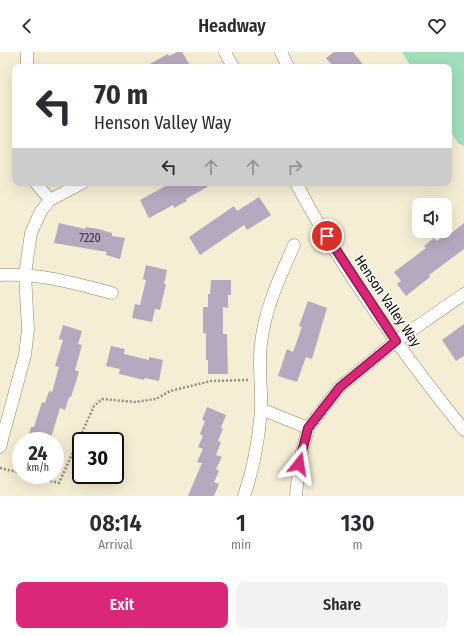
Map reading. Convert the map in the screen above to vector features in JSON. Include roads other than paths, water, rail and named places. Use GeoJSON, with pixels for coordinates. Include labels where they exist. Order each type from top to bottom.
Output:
{"type":"FeatureCollection","features":[{"type":"Feature","properties":{"kind":"street"},"geometry":{"type":"LineString","coordinates":[[27,52],[27,64]]}},
{"type":"Feature","properties":{"kind":"street"},"geometry":{"type":"LineString","coordinates":[[225,52],[231,64]]}},
{"type":"Feature","properties":{"kind":"street"},"geometry":{"type":"LineString","coordinates":[[280,52],[286,64]]}},
{"type":"Feature","properties":{"kind":"street"},"geometry":{"type":"LineString","coordinates":[[38,186],[50,200]]}},
{"type":"Feature","properties":{"kind":"street"},"geometry":{"type":"LineString","coordinates":[[0,447],[25,355],[28,329],[25,274],[31,233],[40,211],[50,200],[76,186]]}},
{"type":"Feature","properties":{"kind":"street","name":"Henson Valley Way"},"geometry":{"type":"LineString","coordinates":[[298,186],[342,260],[396,341],[464,430]]}},
{"type":"Feature","properties":{"kind":"street"},"geometry":{"type":"LineString","coordinates":[[244,496],[249,482],[261,410],[261,344],[269,304],[294,245]]}},
{"type":"Feature","properties":{"kind":"street"},"geometry":{"type":"LineString","coordinates":[[0,275],[25,274],[48,277],[112,294]]}},
{"type":"Feature","properties":{"kind":"street"},"geometry":{"type":"LineString","coordinates":[[296,496],[299,464],[308,428],[340,387],[396,341],[464,294]]}},
{"type":"Feature","properties":{"kind":"street"},"geometry":{"type":"LineString","coordinates":[[261,410],[308,428]]}}]}
